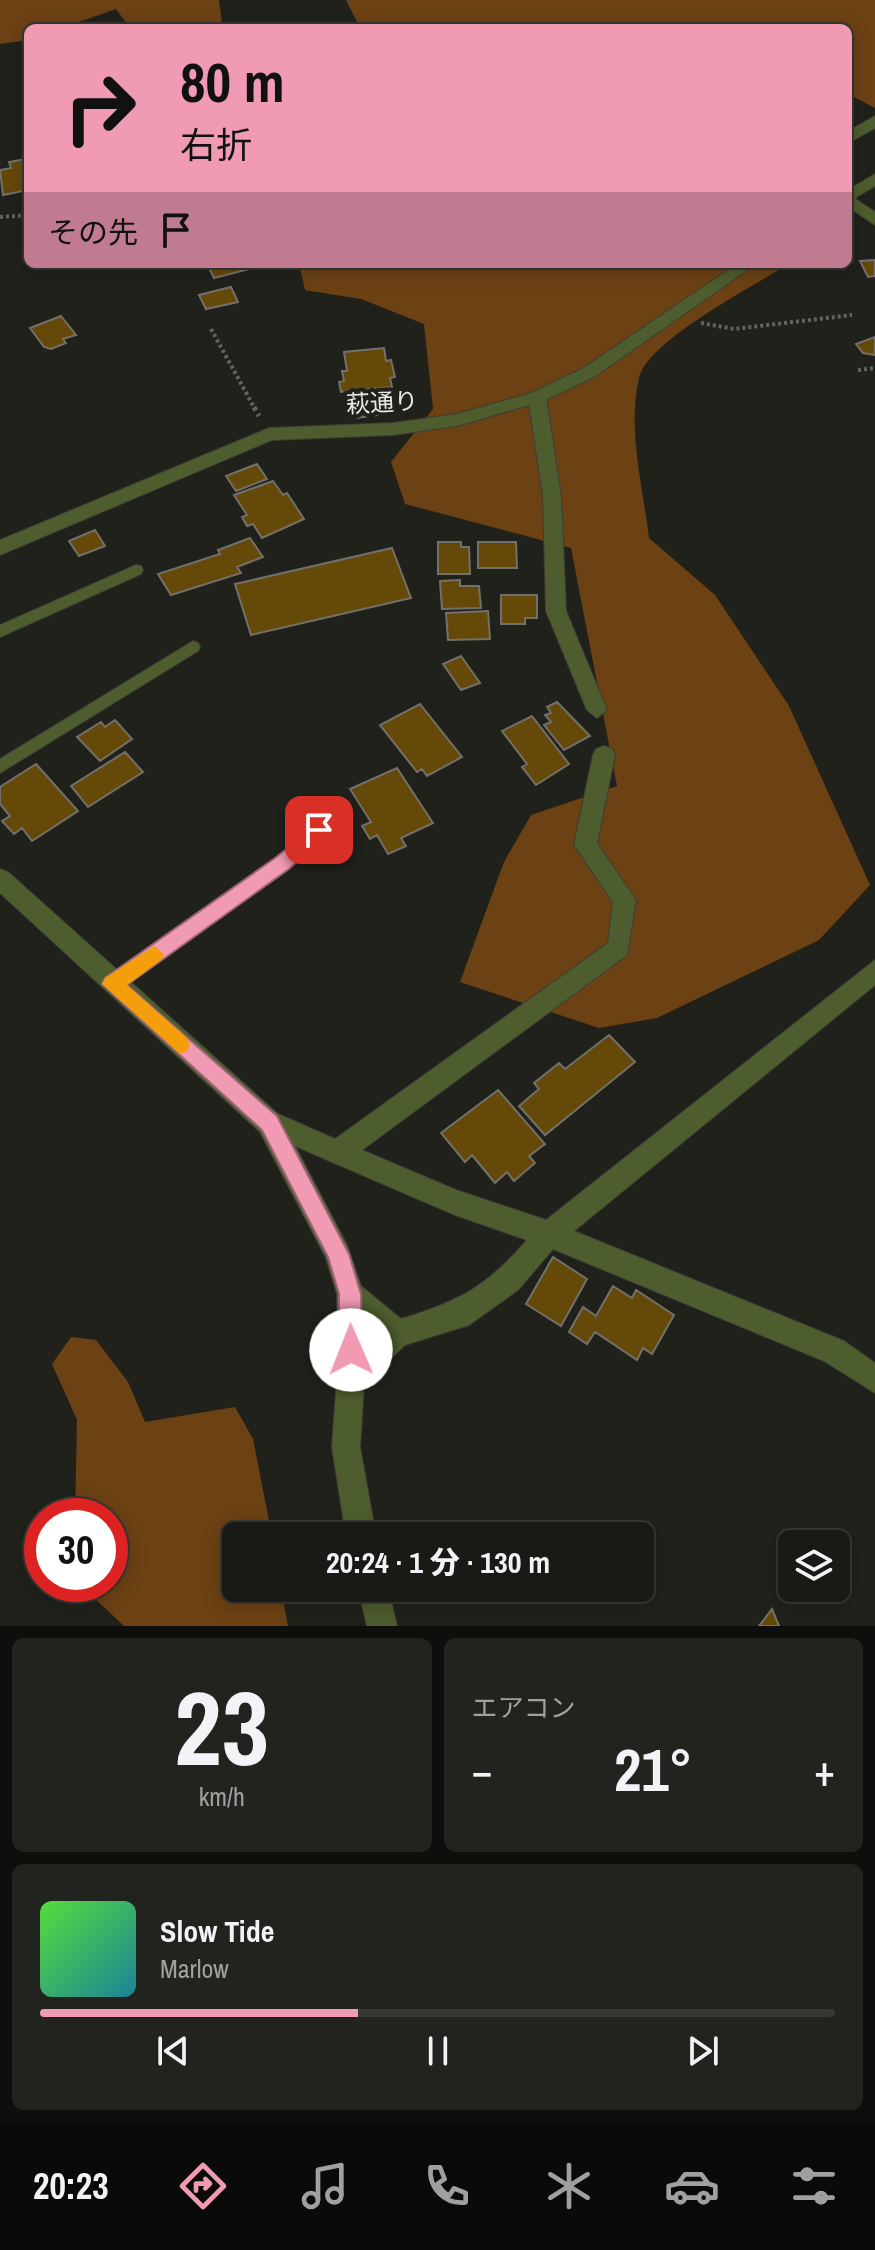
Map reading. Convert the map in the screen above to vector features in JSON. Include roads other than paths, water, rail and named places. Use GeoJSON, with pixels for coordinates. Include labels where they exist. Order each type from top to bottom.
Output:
{"type":"FeatureCollection","features":[{"type":"Feature","properties":{"kind":"street"},"geometry":{"type":"LineString","coordinates":[[852,135],[875,121]]}},
{"type":"Feature","properties":{"kind":"street"},"geometry":{"type":"LineString","coordinates":[[852,191],[875,179]]}},
{"type":"Feature","properties":{"kind":"street"},"geometry":{"type":"LineString","coordinates":[[852,194],[875,220]]}},
{"type":"Feature","properties":{"kind":"street","name":"萩通り"},"geometry":{"type":"LineString","coordinates":[[0,548],[269,434],[419,426],[457,420],[537,397],[588,373],[742,268]]}},
{"type":"Feature","properties":{"kind":"street"},"geometry":{"type":"LineString","coordinates":[[537,397],[552,496],[556,611],[597,710]]}},
{"type":"Feature","properties":{"kind":"street"},"geometry":{"type":"LineString","coordinates":[[339,1151],[619,948],[625,900],[585,845],[604,755]]}},
{"type":"Feature","properties":{"kind":"street"},"geometry":{"type":"LineString","coordinates":[[0,879],[112,984],[269,1123],[455,1202],[549,1234],[834,1351],[875,1379]]}},
{"type":"Feature","properties":{"kind":"street"},"geometry":{"type":"LineString","coordinates":[[351,1378],[397,1334],[459,1315],[509,1281],[549,1234],[875,971]]}},
{"type":"Feature","properties":{"kind":"street"},"geometry":{"type":"LineString","coordinates":[[269,1123],[338,1254],[350,1294],[351,1378],[346,1447],[359,1522]]}},
{"type":"Feature","properties":{"kind":"street"},"geometry":{"type":"LineString","coordinates":[[350,1294],[397,1334]]}},
{"type":"Feature","properties":{"kind":"street"},"geometry":{"type":"LineString","coordinates":[[376,1602],[382,1626]]}},
{"type":"Feature","properties":{"kind":"lane"},"geometry":{"type":"LineString","coordinates":[[0,631],[136,570]]}},
{"type":"Feature","properties":{"kind":"lane"},"geometry":{"type":"LineString","coordinates":[[0,767],[193,647]]}},
{"type":"Feature","properties":{"kind":"lane"},"geometry":{"type":"LineString","coordinates":[[112,984],[282,864],[337,814]]}}]}
